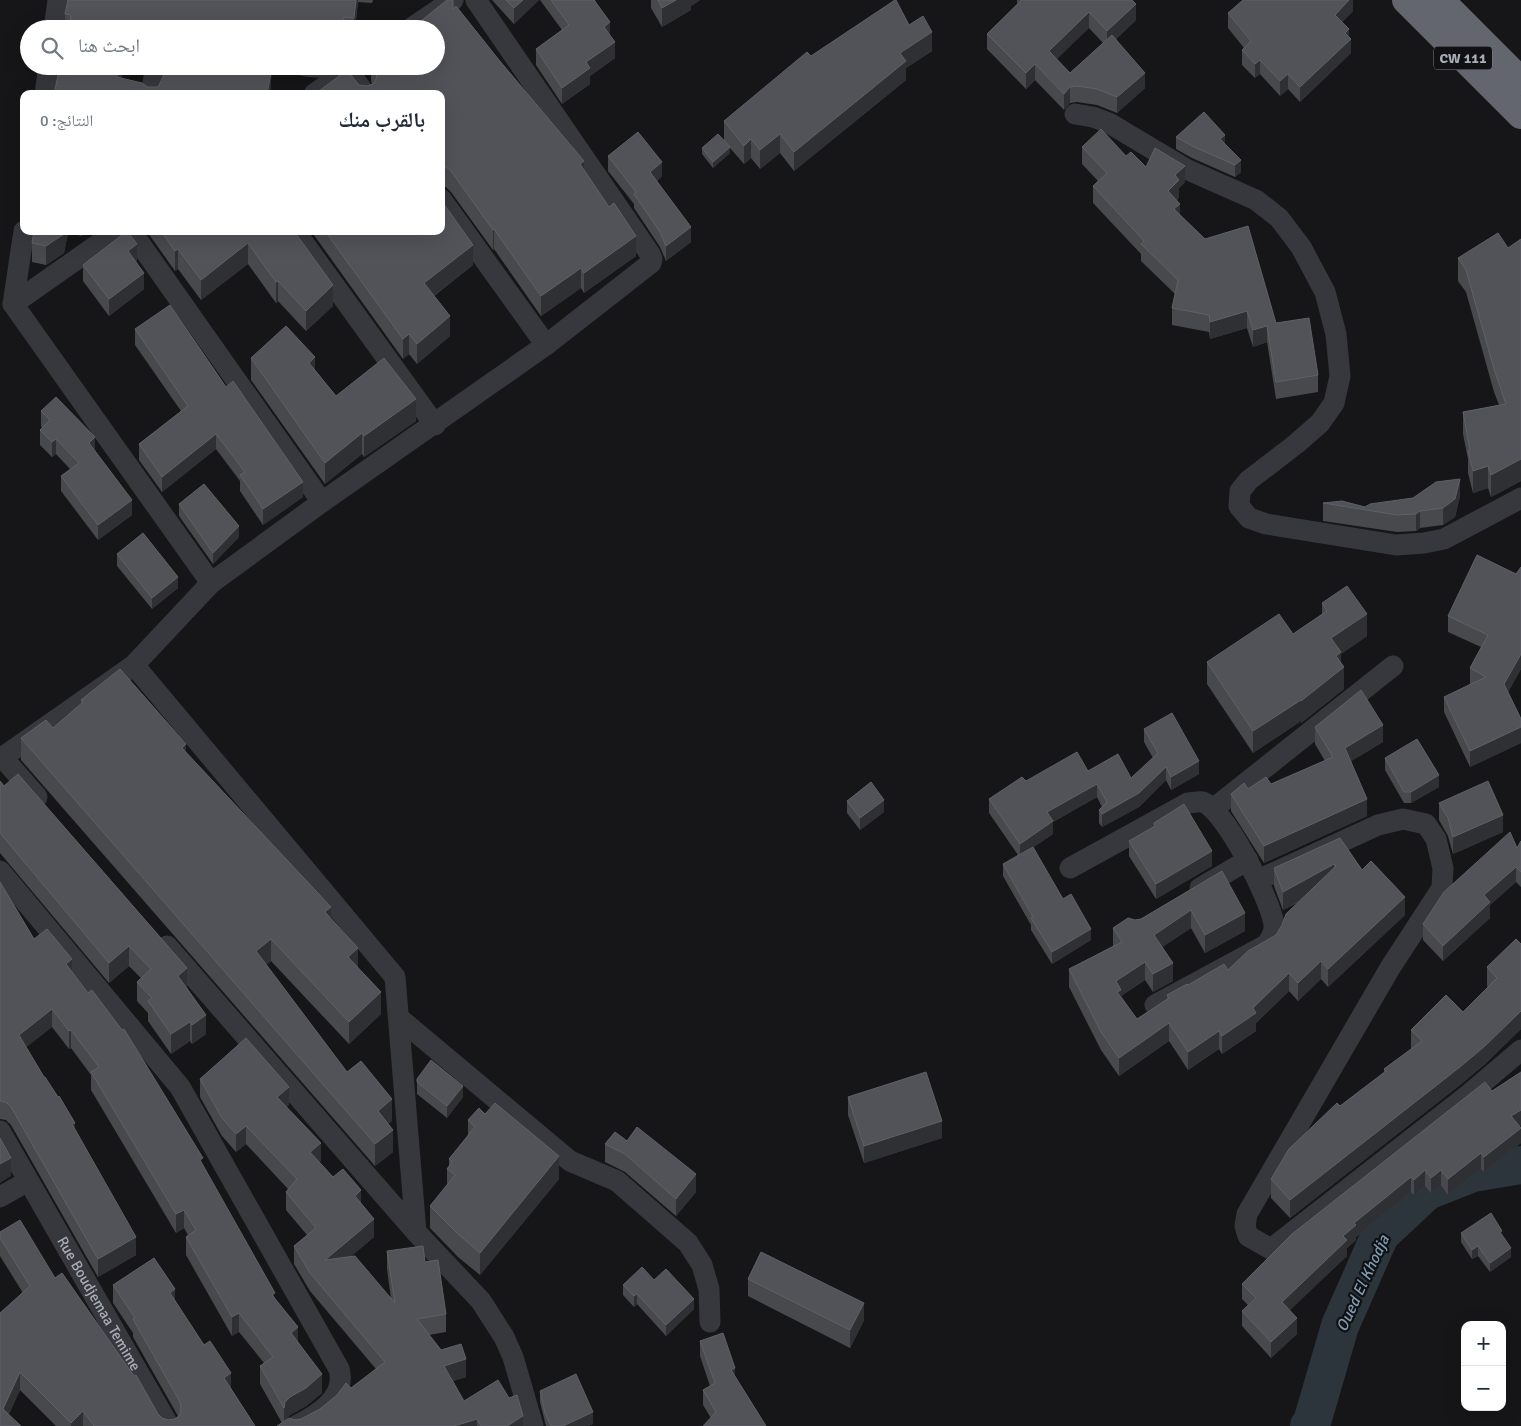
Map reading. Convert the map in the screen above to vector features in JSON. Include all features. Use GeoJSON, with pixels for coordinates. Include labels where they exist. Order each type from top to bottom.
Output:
{"type":"FeatureCollection","features":[{"type":"Feature","properties":{"kind":"highway","name":"CW 111"},"geometry":{"type":"LineString","coordinates":[[1406,0],[1521,116]]}},
{"type":"Feature","properties":{"kind":"highway","name":"CW 111"},"geometry":{"type":"LineString","coordinates":[[1440,0],[1521,81]]}},
{"type":"Feature","properties":{"kind":"street"},"geometry":{"type":"LineString","coordinates":[[55,20],[58,0]]}},
{"type":"Feature","properties":{"kind":"street"},"geometry":{"type":"LineString","coordinates":[[423,20],[453,0]]}},
{"type":"Feature","properties":{"kind":"street"},"geometry":{"type":"LineString","coordinates":[[49,810],[1,758],[134,665],[211,583],[322,502],[546,345],[651,263],[652,259],[476,0]]}},
{"type":"Feature","properties":{"kind":"street"},"geometry":{"type":"LineString","coordinates":[[46,90],[48,75]]}},
{"type":"Feature","properties":{"kind":"street"},"geometry":{"type":"LineString","coordinates":[[152,90],[154,75]]}},
{"type":"Feature","properties":{"kind":"street"},"geometry":{"type":"LineString","coordinates":[[320,90],[341,75]]}},
{"type":"Feature","properties":{"kind":"street"},"geometry":{"type":"LineString","coordinates":[[355,75],[363,90]]}},
{"type":"Feature","properties":{"kind":"street"},"geometry":{"type":"LineString","coordinates":[[1075,114],[1093,117],[1109,123],[1186,169],[1256,200],[1279,218],[1290,232],[1301,247],[1325,292],[1336,334],[1340,376],[1334,403],[1320,423],[1249,480],[1240,491],[1239,506],[1250,518],[1266,524],[1396,545],[1424,544],[1444,539],[1521,498]]}},
{"type":"Feature","properties":{"kind":"street"},"geometry":{"type":"LineString","coordinates":[[445,205],[546,345]]}},
{"type":"Feature","properties":{"kind":"street"},"geometry":{"type":"LineString","coordinates":[[23,235],[13,304],[211,583]]}},
{"type":"Feature","properties":{"kind":"street"},"geometry":{"type":"LineString","coordinates":[[13,304],[111,235]]}},
{"type":"Feature","properties":{"kind":"street"},"geometry":{"type":"LineString","coordinates":[[134,235],[322,502]]}},
{"type":"Feature","properties":{"kind":"street"},"geometry":{"type":"LineString","coordinates":[[299,235],[434,425]]}},
{"type":"Feature","properties":{"kind":"street"},"geometry":{"type":"LineString","coordinates":[[134,665],[395,977],[416,1232]]}},
{"type":"Feature","properties":{"kind":"street"},"geometry":{"type":"LineString","coordinates":[[1213,809],[1393,666]]}},
{"type":"Feature","properties":{"kind":"street"},"geometry":{"type":"LineString","coordinates":[[1070,868],[1188,803],[1202,802],[1213,809],[1248,860],[1258,880],[1274,925],[1272,938],[1266,945],[1155,1005]]}},
{"type":"Feature","properties":{"kind":"street"},"geometry":{"type":"LineString","coordinates":[[1258,880],[1378,825],[1403,819],[1426,824],[1436,839],[1443,868],[1442,888],[1390,968],[1247,1214],[1245,1226],[1248,1236],[1271,1249],[1468,1095],[1521,1050]]}},
{"type":"Feature","properties":{"kind":"street"},"geometry":{"type":"LineString","coordinates":[[1183,897],[1248,860]]}},
{"type":"Feature","properties":{"kind":"street"},"geometry":{"type":"LineString","coordinates":[[0,871],[180,1087],[338,1369],[341,1381],[338,1392],[331,1402],[303,1424]]}},
{"type":"Feature","properties":{"kind":"street"},"geometry":{"type":"LineString","coordinates":[[154,931],[416,1232],[481,1301],[493,1318],[513,1357],[533,1426]]}},
{"type":"Feature","properties":{"kind":"street"},"geometry":{"type":"LineString","coordinates":[[399,1018],[570,1160],[617,1181],[688,1243],[702,1265],[710,1289],[710,1322]]}},
{"type":"Feature","properties":{"kind":"street","name":"Rue Boudjemaa Temime"},"geometry":{"type":"LineString","coordinates":[[0,1131],[169,1426]]}},
{"type":"Feature","properties":{"kind":"street"},"geometry":{"type":"LineString","coordinates":[[0,1197],[28,1181]]}},
{"type":"Feature","properties":{"kind":"building"},"geometry":{"type":"Polygon","coordinates":[[[68,0],[356,0],[354,18],[344,17],[344,20],[70,20],[71,15],[65,14],[68,0]]]}},
{"type":"Feature","properties":{"kind":"building"},"geometry":{"type":"Polygon","coordinates":[[[447,0],[453,0],[453,9],[456,6],[584,161],[580,164],[609,207],[614,203],[636,236],[584,273],[581,268],[541,296],[451,171],[445,167],[445,90],[320,90],[340,75],[351,75],[359,85],[367,86],[373,84],[377,75],[445,75],[445,20],[422,20],[447,0]]]}},
{"type":"Feature","properties":{"kind":"building"},"geometry":{"type":"Polygon","coordinates":[[[506,0],[523,0],[514,8],[506,0]]]}},
{"type":"Feature","properties":{"kind":"building"},"geometry":{"type":"Polygon","coordinates":[[[551,0],[594,0],[610,22],[604,27],[615,42],[586,62],[590,68],[562,88],[536,49],[569,25],[551,0]]]}},
{"type":"Feature","properties":{"kind":"building"},"geometry":{"type":"Polygon","coordinates":[[[658,0],[676,0],[662,8],[658,0]]]}},
{"type":"Feature","properties":{"kind":"building"},"geometry":{"type":"Polygon","coordinates":[[[895,0],[909,25],[923,16],[932,32],[900,53],[906,61],[794,152],[780,134],[760,150],[751,139],[744,146],[724,121],[807,52],[811,56],[895,0]]]}},
{"type":"Feature","properties":{"kind":"building"},"geometry":{"type":"Polygon","coordinates":[[[1022,0],[1132,0],[1136,4],[1107,31],[1089,12],[1049,51],[1070,73],[1112,35],[1145,73],[1117,97],[1097,89],[1077,86],[1070,87],[1064,94],[1035,64],[1026,73],[987,34],[1022,0]]]}},
{"type":"Feature","properties":{"kind":"building"},"geometry":{"type":"Polygon","coordinates":[[[1243,0],[1349,0],[1335,15],[1349,29],[1345,33],[1351,39],[1300,87],[1288,74],[1280,81],[1260,60],[1255,64],[1242,50],[1251,41],[1228,13],[1243,0]]]}},
{"type":"Feature","properties":{"kind":"building"},"geometry":{"type":"Polygon","coordinates":[[[58,75],[118,75],[117,77],[142,83],[148,87],[158,87],[163,75],[271,75],[268,90],[55,90],[58,75]]]}},
{"type":"Feature","properties":{"kind":"building"},"geometry":{"type":"Polygon","coordinates":[[[1204,112],[1225,135],[1220,139],[1241,160],[1235,165],[1176,137],[1204,112]]]}},
{"type":"Feature","properties":{"kind":"building"},"geometry":{"type":"Polygon","coordinates":[[[1101,129],[1126,156],[1131,152],[1146,167],[1155,148],[1185,166],[1175,175],[1179,180],[1168,191],[1180,204],[1174,209],[1205,239],[1248,226],[1276,323],[1309,318],[1318,375],[1276,382],[1267,326],[1253,330],[1247,311],[1210,322],[1209,315],[1172,308],[1178,280],[1141,244],[1144,241],[1093,186],[1107,173],[1082,147],[1101,129]]]}},
{"type":"Feature","properties":{"kind":"building"},"geometry":{"type":"Polygon","coordinates":[[[638,132],[662,162],[650,172],[691,227],[666,246],[660,232],[634,194],[636,192],[608,156],[638,132]]]}},
{"type":"Feature","properties":{"kind":"building"},"geometry":{"type":"Polygon","coordinates":[[[718,134],[730,147],[713,162],[702,148],[718,134]]]}},
{"type":"Feature","properties":{"kind":"building"},"geometry":{"type":"Polygon","coordinates":[[[445,206],[473,245],[424,283],[450,316],[417,344],[409,334],[403,339],[328,235],[445,235],[445,206]]]}},
{"type":"Feature","properties":{"kind":"building"},"geometry":{"type":"Polygon","coordinates":[[[1498,233],[1508,248],[1521,239],[1521,459],[1491,475],[1488,466],[1473,471],[1468,451],[1470,450],[1463,412],[1506,404],[1466,270],[1458,258],[1498,233]]]}},
{"type":"Feature","properties":{"kind":"building"},"geometry":{"type":"Polygon","coordinates":[[[33,235],[62,235],[46,246],[32,243],[33,235]]]}},
{"type":"Feature","properties":{"kind":"building"},"geometry":{"type":"Polygon","coordinates":[[[122,235],[130,235],[137,244],[128,251],[144,273],[109,299],[83,265],[122,235]]]}},
{"type":"Feature","properties":{"kind":"building"},"geometry":{"type":"Polygon","coordinates":[[[164,235],[297,235],[333,285],[306,311],[278,281],[276,282],[248,243],[201,280],[178,249],[175,251],[164,235]]]}},
{"type":"Feature","properties":{"kind":"building"},"geometry":{"type":"Polygon","coordinates":[[[170,305],[226,387],[233,381],[303,482],[263,509],[240,475],[245,472],[216,434],[162,477],[139,444],[188,406],[135,329],[170,305]]]}},
{"type":"Feature","properties":{"kind":"building"},"geometry":{"type":"Polygon","coordinates":[[[286,326],[315,357],[309,363],[336,396],[384,358],[416,399],[364,436],[362,433],[325,463],[251,358],[286,326]]]}},
{"type":"Feature","properties":{"kind":"building"},"geometry":{"type":"Polygon","coordinates":[[[56,397],[95,437],[89,443],[132,500],[98,525],[61,476],[79,463],[56,439],[52,442],[40,430],[50,420],[41,411],[56,397]]]}},
{"type":"Feature","properties":{"kind":"building"},"geometry":{"type":"Polygon","coordinates":[[[1460,479],[1455,499],[1443,508],[1420,511],[1416,514],[1397,515],[1323,503],[1342,501],[1365,507],[1370,504],[1413,498],[1436,482],[1460,479]]]}},
{"type":"Feature","properties":{"kind":"building"},"geometry":{"type":"Polygon","coordinates":[[[204,484],[239,526],[213,553],[179,504],[204,484]]]}},
{"type":"Feature","properties":{"kind":"building"},"geometry":{"type":"Polygon","coordinates":[[[143,533],[178,577],[152,598],[117,554],[143,533]]]}},
{"type":"Feature","properties":{"kind":"building"},"geometry":{"type":"Polygon","coordinates":[[[1477,555],[1516,574],[1521,567],[1521,654],[1504,684],[1521,719],[1521,727],[1470,751],[1444,697],[1486,677],[1470,668],[1488,635],[1448,616],[1477,555]]]}},
{"type":"Feature","properties":{"kind":"building"},"geometry":{"type":"Polygon","coordinates":[[[1347,586],[1367,614],[1331,638],[1341,652],[1336,656],[1344,667],[1301,701],[1253,731],[1207,662],[1279,614],[1293,634],[1327,611],[1322,603],[1347,586]]]}},
{"type":"Feature","properties":{"kind":"building"},"geometry":{"type":"Polygon","coordinates":[[[120,669],[186,744],[182,748],[331,907],[325,912],[358,948],[348,957],[381,992],[349,1022],[271,939],[256,951],[347,1072],[361,1061],[392,1099],[378,1111],[393,1130],[375,1144],[21,738],[46,720],[53,728],[83,702],[81,700],[120,669]]]}},
{"type":"Feature","properties":{"kind":"building"},"geometry":{"type":"Polygon","coordinates":[[[1361,690],[1383,725],[1345,748],[1367,799],[1264,846],[1231,794],[1244,783],[1248,789],[1266,777],[1271,784],[1333,757],[1315,727],[1361,690]]]}},
{"type":"Feature","properties":{"kind":"building"},"geometry":{"type":"Polygon","coordinates":[[[1172,713],[1199,761],[1171,777],[1166,767],[1139,793],[1102,814],[1099,810],[1107,802],[1097,784],[1047,812],[1053,821],[1020,844],[989,799],[1022,777],[1026,781],[1077,752],[1088,771],[1118,754],[1131,778],[1158,753],[1144,729],[1172,713]]]}},
{"type":"Feature","properties":{"kind":"building"},"geometry":{"type":"Polygon","coordinates":[[[1417,739],[1439,775],[1411,792],[1404,792],[1385,758],[1417,739]]]}},
{"type":"Feature","properties":{"kind":"building"},"geometry":{"type":"Polygon","coordinates":[[[18,774],[187,968],[178,976],[206,1015],[192,1025],[190,1022],[171,1034],[148,1001],[152,998],[137,982],[151,969],[129,946],[109,963],[0,833],[0,781],[4,786],[18,774]]]}},
{"type":"Feature","properties":{"kind":"building"},"geometry":{"type":"Polygon","coordinates":[[[1488,781],[1503,815],[1453,837],[1448,818],[1439,803],[1488,781]]]}},
{"type":"Feature","properties":{"kind":"building"},"geometry":{"type":"Polygon","coordinates":[[[871,782],[884,800],[860,818],[847,801],[871,782]]]}},
{"type":"Feature","properties":{"kind":"building"},"geometry":{"type":"Polygon","coordinates":[[[1184,804],[1212,851],[1156,884],[1129,841],[1155,826],[1154,823],[1184,804]]]}},
{"type":"Feature","properties":{"kind":"building"},"geometry":{"type":"Polygon","coordinates":[[[1510,832],[1517,848],[1521,841],[1521,872],[1516,867],[1484,895],[1490,902],[1443,946],[1423,924],[1444,892],[1510,832]]]}},
{"type":"Feature","properties":{"kind":"building"},"geometry":{"type":"Polygon","coordinates":[[[1340,838],[1362,870],[1371,861],[1405,897],[1328,969],[1321,961],[1298,983],[1289,973],[1253,1008],[1256,1013],[1222,1036],[1219,1031],[1188,1052],[1169,1023],[1119,1058],[1101,1032],[1069,969],[1122,942],[1113,928],[1128,918],[1141,919],[1222,871],[1245,913],[1205,935],[1191,910],[1154,935],[1173,963],[1153,974],[1145,962],[1116,981],[1121,990],[1117,992],[1137,1019],[1169,998],[1167,995],[1224,964],[1228,970],[1248,951],[1276,935],[1286,914],[1336,866],[1334,864],[1283,892],[1274,868],[1340,838]]]}},
{"type":"Feature","properties":{"kind":"building"},"geometry":{"type":"Polygon","coordinates":[[[1033,847],[1063,899],[1071,894],[1091,929],[1052,952],[1031,918],[1033,917],[1003,864],[1033,847]]]}},
{"type":"Feature","properties":{"kind":"building"},"geometry":{"type":"Polygon","coordinates":[[[0,882],[34,939],[47,929],[72,959],[66,964],[88,993],[92,990],[122,1030],[124,1029],[203,1158],[200,1160],[275,1293],[272,1295],[298,1327],[291,1333],[322,1374],[306,1388],[290,1397],[285,1402],[284,1408],[260,1366],[273,1357],[239,1313],[232,1317],[186,1237],[196,1230],[184,1210],[176,1214],[91,1072],[99,1067],[71,1030],[69,1031],[52,1009],[19,1035],[75,1123],[72,1124],[136,1237],[98,1259],[11,1107],[6,1102],[0,1101],[0,882]]]}},
{"type":"Feature","properties":{"kind":"building"},"geometry":{"type":"Polygon","coordinates":[[[1516,939],[1521,944],[1521,1011],[1460,1067],[1290,1200],[1271,1179],[1289,1149],[1337,1103],[1340,1106],[1386,1071],[1384,1069],[1422,1041],[1411,1030],[1446,995],[1463,1012],[1497,978],[1487,967],[1516,939]]]}},
{"type":"Feature","properties":{"kind":"building"},"geometry":{"type":"Polygon","coordinates":[[[246,1038],[289,1087],[277,1097],[321,1143],[310,1152],[333,1177],[343,1169],[361,1190],[355,1196],[374,1219],[325,1260],[355,1256],[395,1303],[387,1251],[423,1246],[425,1262],[438,1260],[446,1314],[417,1319],[441,1350],[461,1344],[466,1359],[444,1366],[464,1401],[498,1380],[509,1398],[517,1395],[523,1416],[507,1426],[481,1426],[477,1419],[454,1426],[277,1426],[289,1418],[301,1419],[320,1409],[337,1395],[346,1383],[351,1388],[385,1362],[310,1273],[294,1246],[316,1228],[286,1192],[297,1179],[246,1126],[236,1134],[222,1118],[200,1079],[246,1038]]]}},
{"type":"Feature","properties":{"kind":"building"},"geometry":{"type":"Polygon","coordinates":[[[431,1060],[463,1086],[447,1106],[417,1082],[417,1079],[431,1060]]]}},
{"type":"Feature","properties":{"kind":"building"},"geometry":{"type":"Polygon","coordinates":[[[926,1072],[942,1121],[864,1146],[848,1097],[926,1072]]]}},
{"type":"Feature","properties":{"kind":"building"},"geometry":{"type":"Polygon","coordinates":[[[1521,1072],[1521,1110],[1511,1116],[1521,1128],[1484,1157],[1481,1153],[1448,1179],[1441,1170],[1431,1178],[1425,1170],[1414,1180],[1411,1177],[1354,1223],[1356,1225],[1343,1236],[1347,1240],[1282,1302],[1297,1318],[1271,1342],[1242,1311],[1256,1298],[1242,1284],[1292,1234],[1485,1082],[1492,1091],[1521,1072]]]}},
{"type":"Feature","properties":{"kind":"building"},"geometry":{"type":"Polygon","coordinates":[[[495,1103],[559,1156],[480,1253],[430,1206],[455,1175],[447,1169],[452,1162],[449,1159],[475,1127],[468,1120],[479,1108],[485,1114],[495,1103]]]}},
{"type":"Feature","properties":{"kind":"building"},"geometry":{"type":"Polygon","coordinates":[[[637,1127],[696,1174],[676,1199],[625,1154],[605,1144],[615,1132],[627,1141],[637,1127]]]}},
{"type":"Feature","properties":{"kind":"building"},"geometry":{"type":"Polygon","coordinates":[[[0,1138],[11,1158],[0,1164],[0,1138]]]}},
{"type":"Feature","properties":{"kind":"building"},"geometry":{"type":"Polygon","coordinates":[[[1491,1213],[1502,1231],[1500,1232],[1511,1248],[1490,1263],[1478,1246],[1472,1250],[1461,1233],[1491,1213]]]}},
{"type":"Feature","properties":{"kind":"building"},"geometry":{"type":"Polygon","coordinates":[[[20,1220],[55,1278],[62,1273],[134,1376],[136,1375],[158,1414],[168,1420],[175,1419],[180,1415],[180,1402],[133,1319],[135,1318],[113,1285],[154,1258],[175,1289],[170,1293],[204,1345],[210,1341],[231,1373],[224,1378],[255,1426],[94,1426],[83,1411],[71,1423],[20,1372],[3,1409],[21,1426],[0,1426],[0,1313],[30,1286],[0,1238],[0,1232],[20,1220]]]}},
{"type":"Feature","properties":{"kind":"building"},"geometry":{"type":"Polygon","coordinates":[[[761,1252],[864,1303],[850,1330],[748,1279],[761,1252]]]}},
{"type":"Feature","properties":{"kind":"building"},"geometry":{"type":"Polygon","coordinates":[[[642,1267],[654,1280],[666,1269],[694,1299],[666,1325],[637,1294],[634,1296],[623,1285],[642,1267]]]}},
{"type":"Feature","properties":{"kind":"building"},"geometry":{"type":"Polygon","coordinates":[[[723,1333],[735,1368],[731,1370],[766,1426],[703,1426],[716,1412],[703,1390],[715,1383],[700,1341],[723,1333]]]}},
{"type":"Feature","properties":{"kind":"building"},"geometry":{"type":"Polygon","coordinates":[[[576,1374],[593,1412],[563,1426],[551,1426],[545,1413],[540,1391],[576,1374]]]}},
{"type":"Feature","properties":{"kind":"waterway","name":"Oued El Khodja"},"geometry":{"type":"LineString","coordinates":[[1309,1426],[1312,1422],[1340,1326],[1380,1235],[1427,1191],[1473,1173],[1521,1165]]}}]}
